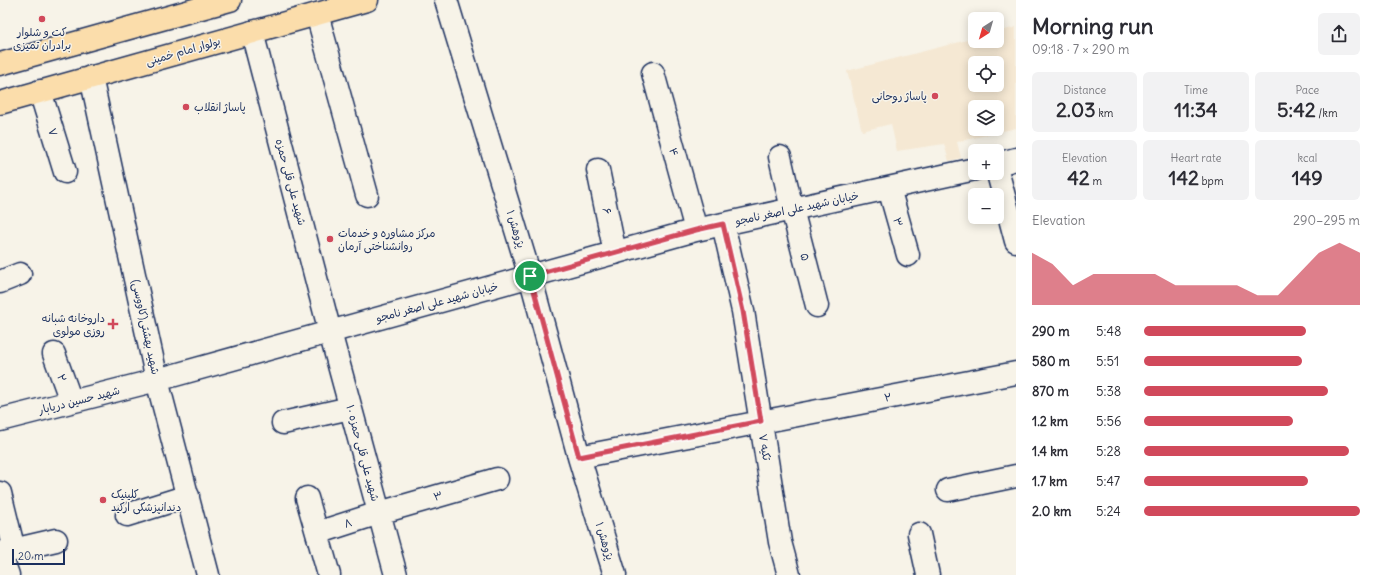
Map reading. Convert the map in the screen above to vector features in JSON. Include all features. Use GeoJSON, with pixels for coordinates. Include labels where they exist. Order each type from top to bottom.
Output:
{"type":"FeatureCollection","features":[{"type":"Feature","properties":{"kind":"main road"},"geometry":{"type":"LineString","coordinates":[[0,64],[230,0]]}},
{"type":"Feature","properties":{"kind":"main road","name":"بولوار امام خمینی"},"geometry":{"type":"LineString","coordinates":[[0,103],[367,0]]}},
{"type":"Feature","properties":{"kind":"street","name":"پژوهش ۱"},"geometry":{"type":"LineString","coordinates":[[446,0],[530,276],[579,457],[615,575]]}},
{"type":"Feature","properties":{"kind":"street"},"geometry":{"type":"LineString","coordinates":[[317,14],[367,195]]}},
{"type":"Feature","properties":{"kind":"street","name":"شهید علی قلی حمزه"},"geometry":{"type":"LineString","coordinates":[[252,32],[330,332]]}},
{"type":"Feature","properties":{"kind":"street","name":"۴"},"geometry":{"type":"LineString","coordinates":[[653,73],[696,230]]}},
{"type":"Feature","properties":{"kind":"street","name":"شهید بهشتی(کاووسی)"},"geometry":{"type":"LineString","coordinates":[[91,77],[157,380],[208,575]]}},
{"type":"Feature","properties":{"kind":"street","name":"۷"},"geometry":{"type":"LineString","coordinates":[[40,92],[65,172]]}},
{"type":"Feature","properties":{"kind":"street"},"geometry":{"type":"LineString","coordinates":[[780,157],[792,209]]}},
{"type":"Feature","properties":{"kind":"street"},"geometry":{"type":"LineString","coordinates":[[1004,162],[1016,159]]}},
{"type":"Feature","properties":{"kind":"street","name":"۶"},"geometry":{"type":"LineString","coordinates":[[598,170],[615,253]]}},
{"type":"Feature","properties":{"kind":"street","name":"خیابان شهید علی اصغر نامجو"},"geometry":{"type":"LineString","coordinates":[[157,380],[696,230],[968,171]]}},
{"type":"Feature","properties":{"kind":"street"},"geometry":{"type":"LineString","coordinates":[[1000,180],[1016,241]]}},
{"type":"Feature","properties":{"kind":"street","name":"۳"},"geometry":{"type":"LineString","coordinates":[[889,188],[908,255]]}},
{"type":"Feature","properties":{"kind":"street","name":"۵"},"geometry":{"type":"LineString","coordinates":[[792,209],[818,306]]}},
{"type":"Feature","properties":{"kind":"street","name":"تکیه ۷"},"geometry":{"type":"LineString","coordinates":[[723,224],[743,311],[780,542],[789,575]]}},
{"type":"Feature","properties":{"kind":"street","name":"شهید علی قلی حمزه ۱۰"},"geometry":{"type":"LineString","coordinates":[[330,332],[396,575]]}},
{"type":"Feature","properties":{"kind":"street","name":"۲"},"geometry":{"type":"LineString","coordinates":[[54,354],[71,402]]}},
{"type":"Feature","properties":{"kind":"street","name":"۲"},"geometry":{"type":"LineString","coordinates":[[761,421],[1015,379]]}},
{"type":"Feature","properties":{"kind":"street","name":"شهید حسین دریابار"},"geometry":{"type":"LineString","coordinates":[[0,420],[157,380]]}},
{"type":"Feature","properties":{"kind":"street"},"geometry":{"type":"LineString","coordinates":[[283,423],[350,408]]}},
{"type":"Feature","properties":{"kind":"street"},"geometry":{"type":"LineString","coordinates":[[579,457],[761,421]]}},
{"type":"Feature","properties":{"kind":"street"},"geometry":{"type":"LineString","coordinates":[[948,490],[1016,476]]}},
{"type":"Feature","properties":{"kind":"street","name":"۳"},"geometry":{"type":"LineString","coordinates":[[379,513],[497,478]]}},
{"type":"Feature","properties":{"kind":"street"},"geometry":{"type":"LineString","coordinates":[[0,493],[8,575]]}},
{"type":"Feature","properties":{"kind":"street"},"geometry":{"type":"LineString","coordinates":[[127,515],[188,496]]}},
{"type":"Feature","properties":{"kind":"street"},"geometry":{"type":"LineString","coordinates":[[307,498],[329,575]]}},
{"type":"Feature","properties":{"kind":"street","name":"۸"},"geometry":{"type":"LineString","coordinates":[[317,533],[379,513]]}},
{"type":"Feature","properties":{"kind":"street"},"geometry":{"type":"LineString","coordinates":[[919,534],[928,575]]}},
{"type":"Feature","properties":{"kind":"street"},"geometry":{"type":"LineString","coordinates":[[5,552],[56,540]]}},
{"type":"Feature","properties":{"kind":"shaded area","name":"پاساژ روحانی"},"geometry":{"type":"Polygon","coordinates":[[[1016,27],[1016,128],[1004,131],[1004,100],[968,100],[968,136],[982,136],[957,142],[961,158],[949,161],[944,144],[897,151],[891,124],[862,131],[847,71],[968,40],[968,48],[1004,48],[1004,30],[1016,27]]]}},
{"type":"Feature","properties":{"kind":"place","name":"کت و شلوار برادران تمیزی"},"geometry":{"type":"Point","coordinates":[42,19]}},
{"type":"Feature","properties":{"kind":"place","name":"پاساژ روحانی"},"geometry":{"type":"Point","coordinates":[935,96]}},
{"type":"Feature","properties":{"kind":"place","name":"پاساژ انقلاب"},"geometry":{"type":"Point","coordinates":[186,107]}},
{"type":"Feature","properties":{"kind":"place","name":"مرکز مشاوره و خدمات روانشناختی آرمان"},"geometry":{"type":"Point","coordinates":[330,239]}},
{"type":"Feature","properties":{"kind":"place","name":"داروخانه شبانه روزی مولوی"},"geometry":{"type":"Point","coordinates":[113,324]}},
{"type":"Feature","properties":{"kind":"place","name":"کلینیک دندانپزشکی ارکید"},"geometry":{"type":"Point","coordinates":[103,500]}},
{"type":"Feature","properties":{"kind":"route"},"geometry":{"type":"LineString","coordinates":[[723,224],[743,311],[761,421],[579,457],[530,276],[696,230],[723,224]]}}]}
